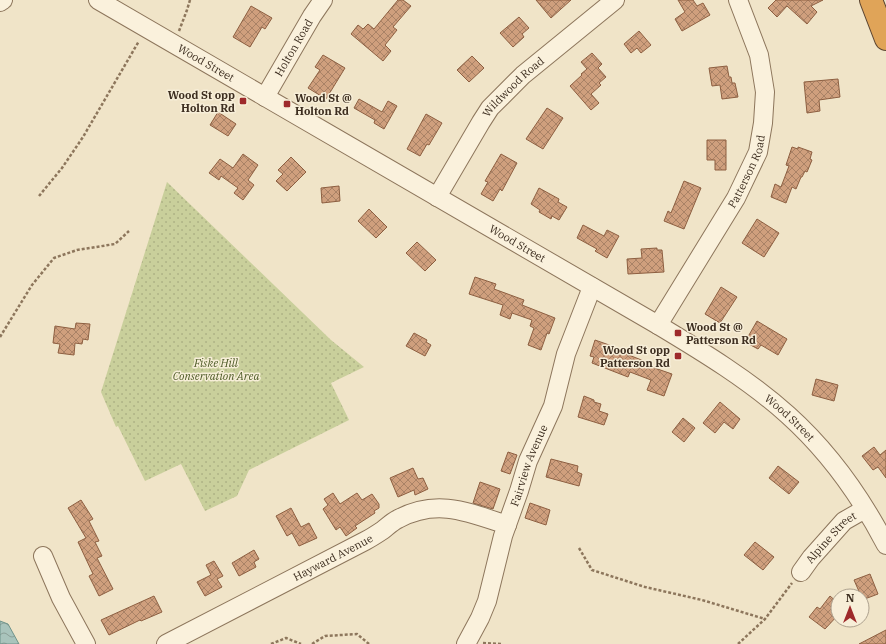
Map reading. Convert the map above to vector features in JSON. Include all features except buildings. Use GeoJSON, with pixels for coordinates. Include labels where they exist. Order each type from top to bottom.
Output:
{"type":"FeatureCollection","features":[{"type":"Feature","properties":{"kind":"highway"},"geometry":{"type":"LineString","coordinates":[[871,0],[886,39]]}},
{"type":"Feature","properties":{"kind":"street","name":"Wood Street"},"geometry":{"type":"LineString","coordinates":[[98,0],[658,325],[730,370],[787,414],[807,433],[830,459],[866,509],[886,545]]}},
{"type":"Feature","properties":{"kind":"street","name":"Holton Road"},"geometry":{"type":"LineString","coordinates":[[265,97],[312,16],[324,0]]}},
{"type":"Feature","properties":{"kind":"street","name":"Wildwood Road"},"geometry":{"type":"LineString","coordinates":[[437,197],[490,108],[523,75],[615,0]]}},
{"type":"Feature","properties":{"kind":"street","name":"Patterson Road"},"geometry":{"type":"LineString","coordinates":[[658,325],[736,198],[758,152],[763,123],[765,92],[759,55],[738,0]]}},
{"type":"Feature","properties":{"kind":"street","name":"Fairview Avenue"},"geometry":{"type":"LineString","coordinates":[[473,644],[480,618],[487,600],[507,525],[530,456],[553,406],[566,354],[592,287]]}},
{"type":"Feature","properties":{"kind":"street","name":"Hayward Avenue"},"geometry":{"type":"LineString","coordinates":[[166,644],[197,636],[378,534],[398,519],[410,514],[431,509],[451,508],[507,525]]}},
{"type":"Feature","properties":{"kind":"street","name":"Alpine Street"},"geometry":{"type":"LineString","coordinates":[[801,572],[811,558],[844,521],[866,509]]}},
{"type":"Feature","properties":{"kind":"street"},"geometry":{"type":"LineString","coordinates":[[43,556],[61,598],[86,644]]}},
{"type":"Feature","properties":{"kind":"path"},"geometry":{"type":"LineString","coordinates":[[173,44],[190,0]]}},
{"type":"Feature","properties":{"kind":"path"},"geometry":{"type":"LineString","coordinates":[[39,196],[62,168],[83,137],[127,60],[147,29]]}},
{"type":"Feature","properties":{"kind":"path"},"geometry":{"type":"LineString","coordinates":[[0,338],[32,285],[54,258],[77,250],[115,244],[129,231]]}},
{"type":"Feature","properties":{"kind":"path"},"geometry":{"type":"LineString","coordinates":[[579,548],[592,570],[645,587],[702,600],[765,619]]}},
{"type":"Feature","properties":{"kind":"path"},"geometry":{"type":"LineString","coordinates":[[738,644],[765,619],[801,572]]}},
{"type":"Feature","properties":{"kind":"path"},"geometry":{"type":"LineString","coordinates":[[312,644],[325,636],[357,634],[369,644]]}},
{"type":"Feature","properties":{"kind":"path"},"geometry":{"type":"LineString","coordinates":[[271,644],[286,638],[301,644]]}},
{"type":"Feature","properties":{"kind":"path"},"geometry":{"type":"LineString","coordinates":[[473,644],[501,644]]}},
{"type":"Feature","properties":{"kind":"green space","name":"Fiske Hill Conservation Area"},"geometry":{"type":"Polygon","coordinates":[[[167,182],[331,340],[364,367],[331,383],[349,420],[249,470],[237,496],[205,511],[181,464],[145,481],[118,426],[116,427],[101,392],[167,182]]]}},
{"type":"Feature","properties":{"kind":"water"},"geometry":{"type":"Polygon","coordinates":[[[0,621],[8,624],[19,644],[0,644],[0,621]]]}},
{"type":"Feature","properties":{"kind":"place","name":"Wood St opp Holton Rd"},"geometry":{"type":"Point","coordinates":[243,101]}},
{"type":"Feature","properties":{"kind":"place","name":"Wood St @ Holton Rd"},"geometry":{"type":"Point","coordinates":[287,104]}},
{"type":"Feature","properties":{"kind":"place","name":"Wood St @ Patterson Rd"},"geometry":{"type":"Point","coordinates":[678,333]}},
{"type":"Feature","properties":{"kind":"place","name":"Wood St opp Patterson Rd"},"geometry":{"type":"Point","coordinates":[678,356]}}]}
